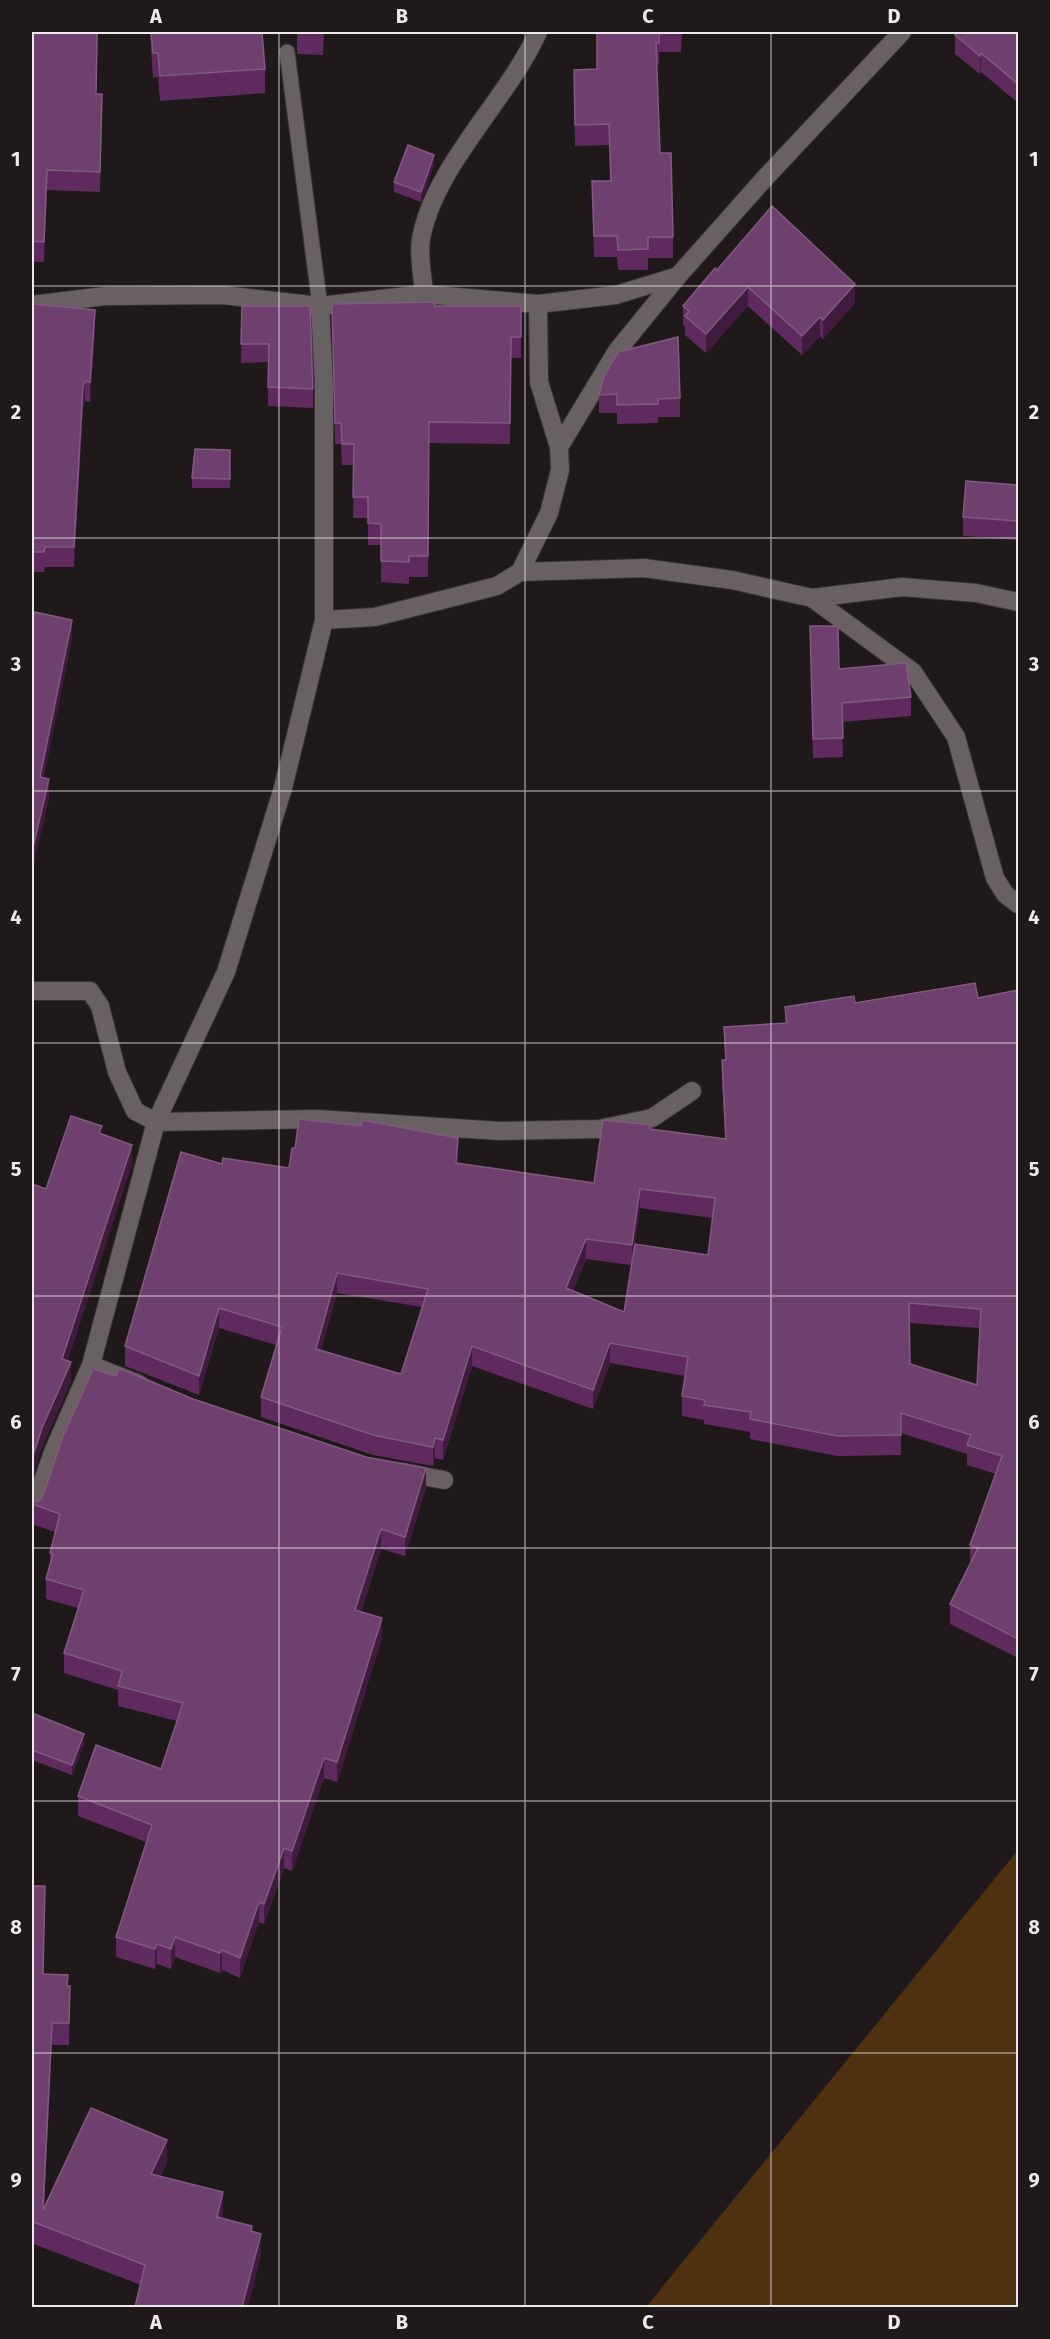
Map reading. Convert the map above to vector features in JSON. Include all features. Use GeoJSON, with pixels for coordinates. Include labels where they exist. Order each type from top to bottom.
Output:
{"type":"FeatureCollection","features":[{"type":"Feature","properties":{"kind":"street"},"geometry":{"type":"LineString","coordinates":[[424,294],[421,241],[428,214],[444,182],[538,32]]}},
{"type":"Feature","properties":{"kind":"street"},"geometry":{"type":"LineString","coordinates":[[560,447],[617,351],[678,276],[902,32]]}},
{"type":"Feature","properties":{"kind":"street"},"geometry":{"type":"LineString","coordinates":[[32,305],[105,296],[223,295],[320,306],[424,294],[538,304],[616,295],[678,276]]}},
{"type":"Feature","properties":{"kind":"street"},"geometry":{"type":"LineString","coordinates":[[520,572],[549,513],[560,470],[560,447],[539,382],[538,304]]}},
{"type":"Feature","properties":{"kind":"street"},"geometry":{"type":"LineString","coordinates":[[32,1512],[53,1452],[91,1365],[156,1122],[226,972],[283,788],[324,620],[324,385],[320,306]]}},
{"type":"Feature","properties":{"kind":"street"},"geometry":{"type":"LineString","coordinates":[[324,620],[375,617],[497,586],[520,572],[644,568],[732,580],[812,598],[902,587],[976,593],[1018,602]]}},
{"type":"Feature","properties":{"kind":"street"},"geometry":{"type":"LineString","coordinates":[[812,598],[913,672],[956,737],[994,878],[1005,894],[1018,904]]}},
{"type":"Feature","properties":{"kind":"street"},"geometry":{"type":"LineString","coordinates":[[32,991],[90,991],[100,1006],[117,1072],[135,1111],[156,1122],[317,1119],[500,1131],[599,1129],[652,1118],[692,1090]]}},
{"type":"Feature","properties":{"kind":"street"},"geometry":{"type":"LineString","coordinates":[[91,1365],[155,1390]]}},
{"type":"Feature","properties":{"kind":"street"},"geometry":{"type":"LineString","coordinates":[[381,1468],[444,1480]]}},
{"type":"Feature","properties":{"kind":"lane"},"geometry":{"type":"LineString","coordinates":[[287,52],[320,306]]}},
{"type":"Feature","properties":{"kind":"shaded area"},"geometry":{"type":"Polygon","coordinates":[[[1018,1850],[1018,2307],[646,2307],[1018,1850]]]}},
{"type":"Feature","properties":{"kind":"building"},"geometry":{"type":"Polygon","coordinates":[[[32,32],[97,32],[96,94],[102,94],[100,172],[47,170],[44,242],[32,241],[32,32]]]}},
{"type":"Feature","properties":{"kind":"building"},"geometry":{"type":"Polygon","coordinates":[[[151,32],[262,32],[265,69],[160,76],[158,53],[153,53],[151,32]]]}},
{"type":"Feature","properties":{"kind":"building"},"geometry":{"type":"Polygon","coordinates":[[[597,32],[659,32],[659,43],[656,43],[660,153],[671,153],[673,237],[648,237],[648,249],[618,250],[617,236],[594,236],[592,181],[611,181],[609,124],[575,125],[574,70],[597,69],[597,32]]]}},
{"type":"Feature","properties":{"kind":"building"},"geometry":{"type":"Polygon","coordinates":[[[958,32],[1018,32],[1018,84],[955,35],[958,32]]]}},
{"type":"Feature","properties":{"kind":"building"},"geometry":{"type":"Polygon","coordinates":[[[408,145],[434,155],[421,192],[394,182],[408,145]]]}},
{"type":"Feature","properties":{"kind":"building"},"geometry":{"type":"Polygon","coordinates":[[[772,206],[855,284],[823,320],[820,317],[802,336],[748,287],[706,334],[685,316],[689,311],[683,306],[772,206]]]}},
{"type":"Feature","properties":{"kind":"building"},"geometry":{"type":"Polygon","coordinates":[[[435,302],[435,306],[521,306],[521,337],[511,337],[510,423],[429,422],[428,556],[409,556],[409,562],[381,561],[381,524],[368,523],[368,497],[353,497],[354,444],[342,444],[341,423],[335,423],[332,304],[435,302]]]}},
{"type":"Feature","properties":{"kind":"building"},"geometry":{"type":"Polygon","coordinates":[[[32,304],[95,310],[90,382],[85,381],[83,387],[74,547],[45,547],[44,552],[32,552],[32,304]]]}},
{"type":"Feature","properties":{"kind":"building"},"geometry":{"type":"Polygon","coordinates":[[[242,306],[310,306],[313,389],[268,387],[269,344],[241,344],[242,306]]]}},
{"type":"Feature","properties":{"kind":"building"},"geometry":{"type":"Polygon","coordinates":[[[678,337],[680,398],[658,399],[658,404],[617,405],[617,394],[599,395],[604,376],[618,352],[678,337]]]}},
{"type":"Feature","properties":{"kind":"building"},"geometry":{"type":"Polygon","coordinates":[[[195,449],[230,450],[230,479],[192,478],[195,449]]]}},
{"type":"Feature","properties":{"kind":"building"},"geometry":{"type":"Polygon","coordinates":[[[966,481],[1018,485],[1018,521],[963,517],[966,481]]]}},
{"type":"Feature","properties":{"kind":"building"},"geometry":{"type":"Polygon","coordinates":[[[35,612],[72,620],[40,777],[49,779],[32,852],[32,615],[34,616],[35,612]]]}},
{"type":"Feature","properties":{"kind":"building"},"geometry":{"type":"Polygon","coordinates":[[[810,626],[838,626],[839,669],[906,663],[911,697],[842,703],[843,738],[813,739],[810,626]]]}},
{"type":"Feature","properties":{"kind":"building"},"geometry":{"type":"Polygon","coordinates":[[[975,983],[978,998],[1018,990],[1018,1639],[950,1604],[978,1548],[970,1545],[1002,1456],[967,1445],[971,1435],[901,1413],[901,1435],[837,1436],[750,1419],[751,1412],[704,1405],[705,1400],[682,1396],[688,1357],[610,1343],[593,1390],[472,1346],[443,1440],[435,1438],[433,1447],[373,1435],[261,1397],[282,1327],[219,1308],[199,1376],[125,1346],[181,1152],[222,1164],[223,1158],[289,1168],[292,1148],[295,1148],[299,1119],[361,1126],[362,1120],[458,1138],[456,1163],[594,1183],[603,1120],[651,1125],[650,1129],[726,1139],[722,1060],[726,1060],[724,1027],[787,1023],[785,1007],[854,996],[855,1003],[975,983]],[[640,1189],[632,1245],[586,1239],[566,1288],[624,1312],[635,1244],[708,1255],[715,1198],[640,1189]],[[337,1273],[316,1349],[401,1374],[428,1289],[337,1273]],[[909,1303],[910,1364],[977,1385],[981,1309],[909,1303]]]}},
{"type":"Feature","properties":{"kind":"building"},"geometry":{"type":"Polygon","coordinates":[[[71,1116],[102,1126],[99,1133],[132,1145],[62,1359],[71,1362],[42,1428],[32,1459],[32,1184],[46,1189],[71,1116]]]}},
{"type":"Feature","properties":{"kind":"building"},"geometry":{"type":"Polygon","coordinates":[[[119,1368],[193,1399],[366,1457],[426,1468],[405,1537],[381,1529],[355,1610],[382,1618],[337,1762],[324,1758],[292,1851],[284,1848],[264,1904],[259,1902],[240,1958],[222,1950],[220,1953],[175,1937],[171,1949],[157,1944],[155,1949],[116,1937],[152,1825],[78,1796],[96,1745],[161,1769],[183,1703],[118,1686],[122,1671],[64,1653],[84,1590],[46,1579],[60,1514],[32,1504],[32,1502],[39,1501],[43,1496],[63,1436],[93,1369],[116,1376],[119,1368]]]}},
{"type":"Feature","properties":{"kind":"building"},"geometry":{"type":"Polygon","coordinates":[[[32,1713],[84,1734],[72,1765],[32,1750],[32,1713]]]}},
{"type":"Feature","properties":{"kind":"building"},"geometry":{"type":"Polygon","coordinates":[[[32,1886],[45,1886],[43,1974],[68,1975],[67,1986],[70,1986],[69,2023],[52,2023],[43,2210],[91,2108],[167,2140],[151,2174],[223,2192],[217,2217],[252,2226],[251,2231],[261,2234],[242,2307],[135,2307],[145,2265],[32,2222],[32,1886]]]}}]}
